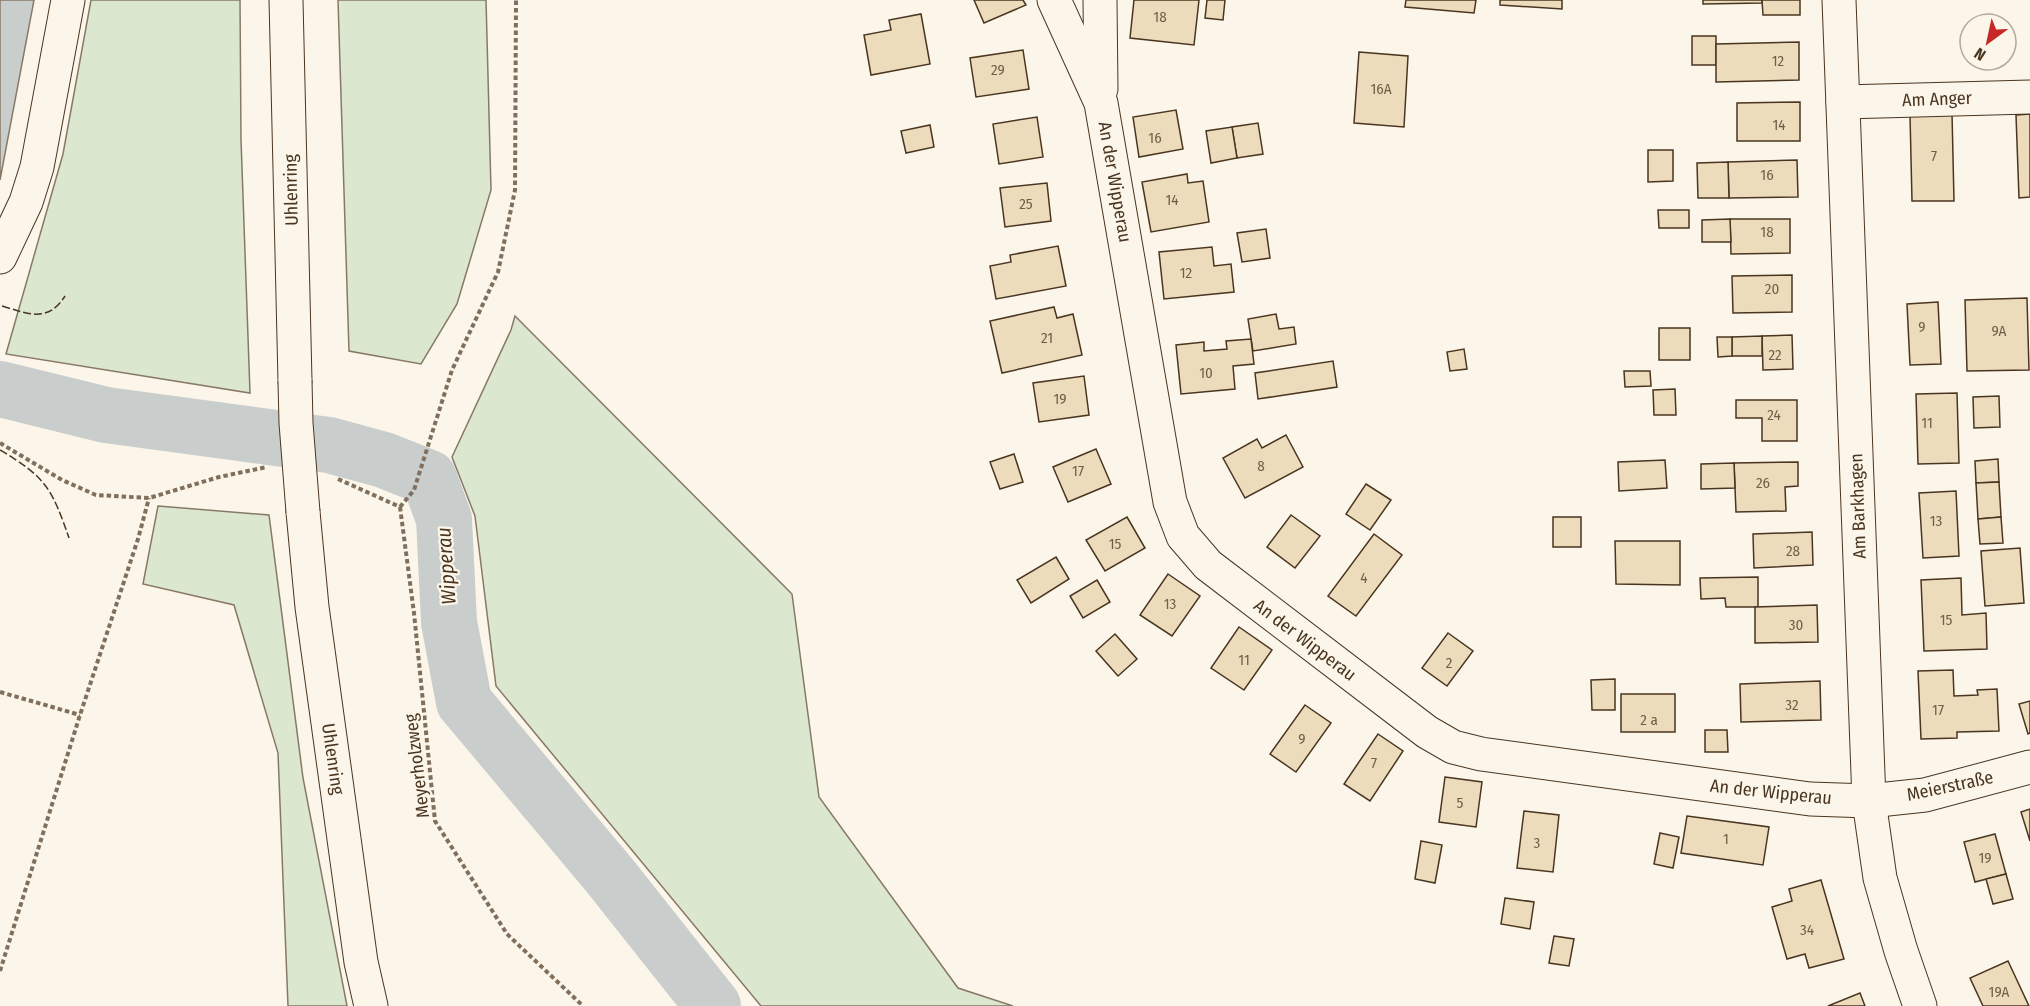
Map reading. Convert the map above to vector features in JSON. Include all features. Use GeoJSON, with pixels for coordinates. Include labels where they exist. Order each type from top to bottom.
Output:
{"type":"FeatureCollection","features":[{"type":"Feature","properties":{"kind":"main road"},"geometry":{"type":"LineString","coordinates":[[0,257],[26,202],[37,167],[68,0]]}},
{"type":"Feature","properties":{"kind":"main road","name":"Uhlenring"},"geometry":{"type":"LineString","coordinates":[[286,0],[296,423],[303,512],[312,608],[361,962],[371,1006]]}},
{"type":"Feature","properties":{"kind":"main road","name":"An der Wipperau"},"geometry":{"type":"LineString","coordinates":[[1054,0],[1101,103]]}},
{"type":"Feature","properties":{"kind":"main road","name":"An der Wipperau"},"geometry":{"type":"LineString","coordinates":[[1100,0],[1101,103],[1170,502],[1183,536],[1208,566],[1427,732],[1453,747],[1481,754],[1810,799],[1869,801]]}},
{"type":"Feature","properties":{"kind":"main road","name":"Am Barkhagen"},"geometry":{"type":"LineString","coordinates":[[1839,0],[1869,801],[1880,878],[1920,1006]]}},
{"type":"Feature","properties":{"kind":"main road","name":"Am Anger"},"geometry":{"type":"LineString","coordinates":[[1844,102],[2030,97]]}},
{"type":"Feature","properties":{"kind":"main road","name":"Meierstraße"},"geometry":{"type":"LineString","coordinates":[[1869,801],[1925,795],[2030,767]]}},
{"type":"Feature","properties":{"kind":"path"},"geometry":{"type":"LineString","coordinates":[[338,479],[400,507],[414,490],[452,370],[498,272],[514,189],[516,0]]}},
{"type":"Feature","properties":{"kind":"path"},"geometry":{"type":"LineString","coordinates":[[0,442],[62,480],[96,495],[149,498],[219,477],[267,467]]}},
{"type":"Feature","properties":{"kind":"path"},"geometry":{"type":"LineString","coordinates":[[0,971],[138,539],[149,498]]}},
{"type":"Feature","properties":{"kind":"path","name":"Meyerholzweg"},"geometry":{"type":"LineString","coordinates":[[400,507],[414,613],[435,821],[507,934],[583,1006]]}},
{"type":"Feature","properties":{"kind":"path"},"geometry":{"type":"LineString","coordinates":[[0,692],[80,715]]}},
{"type":"Feature","properties":{"kind":"green space"},"geometry":{"type":"Polygon","coordinates":[[[91,0],[240,0],[241,140],[250,393],[6,354],[63,154],[91,0]]]}},
{"type":"Feature","properties":{"kind":"green space"},"geometry":{"type":"Polygon","coordinates":[[[338,0],[486,0],[491,190],[457,304],[421,364],[349,351],[338,0]]]}},
{"type":"Feature","properties":{"kind":"green space"},"geometry":{"type":"Polygon","coordinates":[[[515,316],[792,594],[819,797],[958,988],[1013,1006],[761,1006],[496,686],[475,516],[452,457],[511,330],[515,316]]]}},
{"type":"Feature","properties":{"kind":"green space"},"geometry":{"type":"Polygon","coordinates":[[[158,506],[269,515],[303,778],[347,1006],[288,1006],[278,753],[234,605],[143,584],[158,506]]]}},
{"type":"Feature","properties":{"kind":"shaded area"},"geometry":{"type":"Polygon","coordinates":[[[0,0],[34,0],[0,180],[0,0]]]}},
{"type":"Feature","properties":{"kind":"building"},"geometry":{"type":"Polygon","coordinates":[[[974,0],[1023,0],[1026,5],[984,23],[974,0]]]}},
{"type":"Feature","properties":{"kind":"building"},"geometry":{"type":"Polygon","coordinates":[[[1134,0],[1199,0],[1194,45],[1130,38],[1134,0]]]}},
{"type":"Feature","properties":{"kind":"building"},"geometry":{"type":"Polygon","coordinates":[[[1207,0],[1225,0],[1223,20],[1205,18],[1207,0]]]}},
{"type":"Feature","properties":{"kind":"building"},"geometry":{"type":"Polygon","coordinates":[[[1406,0],[1476,0],[1474,13],[1405,7],[1406,0]]]}},
{"type":"Feature","properties":{"kind":"building"},"geometry":{"type":"Polygon","coordinates":[[[1500,0],[1562,0],[1562,9],[1500,5],[1500,0]]]}},
{"type":"Feature","properties":{"kind":"building"},"geometry":{"type":"Polygon","coordinates":[[[1703,0],[1762,0],[1762,3],[1703,4],[1703,0]]]}},
{"type":"Feature","properties":{"kind":"building"},"geometry":{"type":"Polygon","coordinates":[[[1762,0],[1800,0],[1800,15],[1763,15],[1762,0]]]}},
{"type":"Feature","properties":{"kind":"building"},"geometry":{"type":"Polygon","coordinates":[[[921,14],[930,64],[871,75],[864,35],[891,30],[889,20],[921,14]]]}},
{"type":"Feature","properties":{"kind":"building"},"geometry":{"type":"Polygon","coordinates":[[[1692,36],[1716,36],[1716,65],[1692,65],[1692,36]]]}},
{"type":"Feature","properties":{"kind":"building"},"geometry":{"type":"Polygon","coordinates":[[[1799,42],[1799,80],[1716,82],[1716,44],[1799,42]]]}},
{"type":"Feature","properties":{"kind":"building"},"geometry":{"type":"Polygon","coordinates":[[[1023,50],[1029,89],[976,97],[970,58],[1023,50]]]}},
{"type":"Feature","properties":{"kind":"building"},"geometry":{"type":"Polygon","coordinates":[[[1359,52],[1408,56],[1404,127],[1354,123],[1359,52]]]}},
{"type":"Feature","properties":{"kind":"building"},"geometry":{"type":"Polygon","coordinates":[[[1800,102],[1800,141],[1737,141],[1737,103],[1800,102]]]}},
{"type":"Feature","properties":{"kind":"building"},"geometry":{"type":"Polygon","coordinates":[[[1176,110],[1183,149],[1139,157],[1133,117],[1176,110]]]}},
{"type":"Feature","properties":{"kind":"building"},"geometry":{"type":"Polygon","coordinates":[[[1952,113],[1954,201],[1912,201],[1910,115],[1952,113]]]}},
{"type":"Feature","properties":{"kind":"building"},"geometry":{"type":"Polygon","coordinates":[[[2030,114],[2030,197],[2019,198],[2016,115],[2030,114]]]}},
{"type":"Feature","properties":{"kind":"building"},"geometry":{"type":"Polygon","coordinates":[[[1037,117],[1043,157],[999,164],[993,124],[1037,117]]]}},
{"type":"Feature","properties":{"kind":"building"},"geometry":{"type":"Polygon","coordinates":[[[1258,123],[1263,154],[1237,158],[1232,127],[1258,123]]]}},
{"type":"Feature","properties":{"kind":"building"},"geometry":{"type":"Polygon","coordinates":[[[930,125],[934,147],[906,153],[901,131],[930,125]]]}},
{"type":"Feature","properties":{"kind":"building"},"geometry":{"type":"Polygon","coordinates":[[[1232,127],[1237,158],[1211,163],[1206,131],[1232,127]]]}},
{"type":"Feature","properties":{"kind":"building"},"geometry":{"type":"Polygon","coordinates":[[[1648,150],[1673,150],[1673,181],[1648,182],[1648,150]]]}},
{"type":"Feature","properties":{"kind":"building"},"geometry":{"type":"Polygon","coordinates":[[[1797,160],[1798,197],[1729,198],[1728,162],[1797,160]]]}},
{"type":"Feature","properties":{"kind":"building"},"geometry":{"type":"Polygon","coordinates":[[[1728,162],[1729,198],[1698,198],[1697,163],[1728,162]]]}},
{"type":"Feature","properties":{"kind":"building"},"geometry":{"type":"Polygon","coordinates":[[[1187,174],[1188,183],[1203,181],[1209,222],[1151,232],[1142,182],[1187,174]]]}},
{"type":"Feature","properties":{"kind":"building"},"geometry":{"type":"Polygon","coordinates":[[[1047,183],[1051,221],[1005,227],[1000,188],[1047,183]]]}},
{"type":"Feature","properties":{"kind":"building"},"geometry":{"type":"Polygon","coordinates":[[[1658,210],[1689,210],[1689,228],[1659,228],[1658,210]]]}},
{"type":"Feature","properties":{"kind":"building"},"geometry":{"type":"Polygon","coordinates":[[[1730,219],[1790,219],[1790,253],[1731,254],[1730,219]]]}},
{"type":"Feature","properties":{"kind":"building"},"geometry":{"type":"Polygon","coordinates":[[[1730,219],[1731,242],[1702,242],[1702,220],[1730,219]]]}},
{"type":"Feature","properties":{"kind":"building"},"geometry":{"type":"Polygon","coordinates":[[[1266,229],[1270,258],[1242,262],[1237,233],[1266,229]]]}},
{"type":"Feature","properties":{"kind":"building"},"geometry":{"type":"Polygon","coordinates":[[[1058,246],[1066,286],[996,299],[990,266],[1011,262],[1010,255],[1058,246]]]}},
{"type":"Feature","properties":{"kind":"building"},"geometry":{"type":"Polygon","coordinates":[[[1212,247],[1214,266],[1231,264],[1234,292],[1164,299],[1159,252],[1212,247]]]}},
{"type":"Feature","properties":{"kind":"building"},"geometry":{"type":"Polygon","coordinates":[[[1792,275],[1792,312],[1733,313],[1732,276],[1792,275]]]}},
{"type":"Feature","properties":{"kind":"building"},"geometry":{"type":"Polygon","coordinates":[[[2027,298],[2029,370],[1967,371],[1965,300],[2027,298]]]}},
{"type":"Feature","properties":{"kind":"building"},"geometry":{"type":"Polygon","coordinates":[[[1938,302],[1941,364],[1910,365],[1907,304],[1938,302]]]}},
{"type":"Feature","properties":{"kind":"building"},"geometry":{"type":"Polygon","coordinates":[[[1054,307],[1057,318],[1073,314],[1082,355],[1002,373],[990,321],[1054,307]]]}},
{"type":"Feature","properties":{"kind":"building"},"geometry":{"type":"Polygon","coordinates":[[[1276,314],[1279,329],[1294,327],[1296,344],[1253,351],[1248,319],[1276,314]]]}},
{"type":"Feature","properties":{"kind":"building"},"geometry":{"type":"Polygon","coordinates":[[[1659,328],[1690,328],[1690,360],[1659,360],[1659,328]]]}},
{"type":"Feature","properties":{"kind":"building"},"geometry":{"type":"Polygon","coordinates":[[[1792,335],[1793,369],[1763,370],[1762,336],[1792,335]]]}},
{"type":"Feature","properties":{"kind":"building"},"geometry":{"type":"Polygon","coordinates":[[[1762,336],[1762,356],[1732,356],[1732,337],[1762,336]]]}},
{"type":"Feature","properties":{"kind":"building"},"geometry":{"type":"Polygon","coordinates":[[[1717,337],[1732,337],[1732,356],[1718,357],[1717,337]]]}},
{"type":"Feature","properties":{"kind":"building"},"geometry":{"type":"Polygon","coordinates":[[[1251,339],[1254,364],[1233,366],[1235,389],[1181,394],[1176,345],[1204,342],[1204,351],[1227,349],[1226,341],[1251,339]]]}},
{"type":"Feature","properties":{"kind":"building"},"geometry":{"type":"Polygon","coordinates":[[[1464,349],[1467,369],[1450,371],[1447,352],[1464,349]]]}},
{"type":"Feature","properties":{"kind":"building"},"geometry":{"type":"Polygon","coordinates":[[[1333,361],[1337,387],[1258,399],[1255,373],[1333,361]]]}},
{"type":"Feature","properties":{"kind":"building"},"geometry":{"type":"Polygon","coordinates":[[[1624,371],[1650,371],[1651,386],[1625,387],[1624,371]]]}},
{"type":"Feature","properties":{"kind":"building"},"geometry":{"type":"Polygon","coordinates":[[[1084,376],[1089,415],[1039,422],[1033,383],[1084,376]]]}},
{"type":"Feature","properties":{"kind":"building"},"geometry":{"type":"Polygon","coordinates":[[[1675,389],[1676,415],[1654,415],[1653,390],[1675,389]]]}},
{"type":"Feature","properties":{"kind":"building"},"geometry":{"type":"Polygon","coordinates":[[[1957,393],[1959,463],[1918,464],[1916,394],[1957,393]]]}},
{"type":"Feature","properties":{"kind":"building"},"geometry":{"type":"Polygon","coordinates":[[[1999,396],[2000,427],[1974,428],[1973,397],[1999,396]]]}},
{"type":"Feature","properties":{"kind":"building"},"geometry":{"type":"Polygon","coordinates":[[[1736,400],[1797,400],[1797,441],[1762,441],[1762,418],[1736,418],[1736,400]]]}},
{"type":"Feature","properties":{"kind":"building"},"geometry":{"type":"Polygon","coordinates":[[[1286,435],[1303,467],[1245,498],[1223,458],[1257,439],[1262,448],[1286,435]]]}},
{"type":"Feature","properties":{"kind":"building"},"geometry":{"type":"Polygon","coordinates":[[[1096,449],[1111,484],[1068,502],[1053,467],[1096,449]]]}},
{"type":"Feature","properties":{"kind":"building"},"geometry":{"type":"Polygon","coordinates":[[[1014,454],[1023,482],[1000,489],[990,462],[1014,454]]]}},
{"type":"Feature","properties":{"kind":"building"},"geometry":{"type":"Polygon","coordinates":[[[1998,459],[1999,482],[1976,483],[1975,461],[1998,459]]]}},
{"type":"Feature","properties":{"kind":"building"},"geometry":{"type":"Polygon","coordinates":[[[1665,460],[1667,488],[1619,491],[1618,462],[1665,460]]]}},
{"type":"Feature","properties":{"kind":"building"},"geometry":{"type":"Polygon","coordinates":[[[1798,462],[1798,486],[1785,487],[1786,511],[1736,512],[1734,463],[1798,462]]]}},
{"type":"Feature","properties":{"kind":"building"},"geometry":{"type":"Polygon","coordinates":[[[1734,463],[1735,488],[1701,489],[1701,464],[1734,463]]]}},
{"type":"Feature","properties":{"kind":"building"},"geometry":{"type":"Polygon","coordinates":[[[1999,482],[2001,517],[1978,519],[1976,483],[1999,482]]]}},
{"type":"Feature","properties":{"kind":"building"},"geometry":{"type":"Polygon","coordinates":[[[1366,484],[1391,500],[1370,530],[1346,514],[1366,484]]]}},
{"type":"Feature","properties":{"kind":"building"},"geometry":{"type":"Polygon","coordinates":[[[1956,491],[1959,556],[1923,558],[1919,493],[1956,491]]]}},
{"type":"Feature","properties":{"kind":"building"},"geometry":{"type":"Polygon","coordinates":[[[1291,515],[1320,536],[1295,568],[1267,547],[1291,515]]]}},
{"type":"Feature","properties":{"kind":"building"},"geometry":{"type":"Polygon","coordinates":[[[1127,517],[1145,548],[1105,571],[1086,540],[1127,517]]]}},
{"type":"Feature","properties":{"kind":"building"},"geometry":{"type":"Polygon","coordinates":[[[1553,517],[1581,517],[1581,547],[1553,547],[1553,517]]]}},
{"type":"Feature","properties":{"kind":"building"},"geometry":{"type":"Polygon","coordinates":[[[2001,517],[2003,543],[1980,544],[1978,519],[2001,517]]]}},
{"type":"Feature","properties":{"kind":"building"},"geometry":{"type":"Polygon","coordinates":[[[1812,532],[1813,565],[1754,568],[1753,534],[1812,532]]]}},
{"type":"Feature","properties":{"kind":"building"},"geometry":{"type":"Polygon","coordinates":[[[1374,534],[1402,555],[1356,616],[1328,596],[1374,534]]]}},
{"type":"Feature","properties":{"kind":"building"},"geometry":{"type":"Polygon","coordinates":[[[1615,541],[1680,541],[1680,585],[1616,584],[1615,541]]]}},
{"type":"Feature","properties":{"kind":"building"},"geometry":{"type":"Polygon","coordinates":[[[2020,548],[2024,603],[1985,606],[1981,551],[2020,548]]]}},
{"type":"Feature","properties":{"kind":"building"},"geometry":{"type":"Polygon","coordinates":[[[1056,557],[1069,579],[1031,603],[1017,580],[1056,557]]]}},
{"type":"Feature","properties":{"kind":"building"},"geometry":{"type":"Polygon","coordinates":[[[1168,574],[1200,596],[1172,636],[1140,615],[1168,574]]]}},
{"type":"Feature","properties":{"kind":"building"},"geometry":{"type":"Polygon","coordinates":[[[1758,577],[1758,607],[1726,607],[1725,598],[1701,599],[1700,578],[1758,577]]]}},
{"type":"Feature","properties":{"kind":"building"},"geometry":{"type":"Polygon","coordinates":[[[1961,578],[1962,615],[1986,613],[1987,649],[1924,651],[1921,580],[1961,578]]]}},
{"type":"Feature","properties":{"kind":"building"},"geometry":{"type":"Polygon","coordinates":[[[1097,580],[1110,602],[1083,618],[1070,596],[1097,580]]]}},
{"type":"Feature","properties":{"kind":"building"},"geometry":{"type":"Polygon","coordinates":[[[1817,605],[1818,642],[1755,643],[1755,607],[1817,605]]]}},
{"type":"Feature","properties":{"kind":"building"},"geometry":{"type":"Polygon","coordinates":[[[1239,627],[1272,650],[1244,690],[1211,668],[1239,627]]]}},
{"type":"Feature","properties":{"kind":"building"},"geometry":{"type":"Polygon","coordinates":[[[1448,633],[1473,651],[1447,686],[1422,668],[1448,633]]]}},
{"type":"Feature","properties":{"kind":"building"},"geometry":{"type":"Polygon","coordinates":[[[1115,634],[1137,659],[1118,676],[1096,651],[1115,634]]]}},
{"type":"Feature","properties":{"kind":"building"},"geometry":{"type":"Polygon","coordinates":[[[1953,670],[1954,696],[1978,695],[1977,690],[1997,689],[1999,731],[1957,732],[1957,738],[1921,739],[1918,671],[1953,670]]]}},
{"type":"Feature","properties":{"kind":"building"},"geometry":{"type":"Polygon","coordinates":[[[1615,679],[1615,710],[1592,710],[1591,680],[1615,679]]]}},
{"type":"Feature","properties":{"kind":"building"},"geometry":{"type":"Polygon","coordinates":[[[1820,681],[1821,720],[1741,722],[1740,684],[1820,681]]]}},
{"type":"Feature","properties":{"kind":"building"},"geometry":{"type":"Polygon","coordinates":[[[1621,694],[1675,694],[1675,732],[1621,732],[1621,694]]]}},
{"type":"Feature","properties":{"kind":"building"},"geometry":{"type":"Polygon","coordinates":[[[2030,701],[2030,733],[2028,734],[2019,704],[2030,701]]]}},
{"type":"Feature","properties":{"kind":"building"},"geometry":{"type":"Polygon","coordinates":[[[1305,705],[1331,723],[1296,772],[1270,754],[1305,705]]]}},
{"type":"Feature","properties":{"kind":"building"},"geometry":{"type":"Polygon","coordinates":[[[1705,730],[1727,730],[1728,752],[1705,752],[1705,730]]]}},
{"type":"Feature","properties":{"kind":"building"},"geometry":{"type":"Polygon","coordinates":[[[1378,734],[1403,751],[1370,801],[1344,784],[1378,734]]]}},
{"type":"Feature","properties":{"kind":"building"},"geometry":{"type":"Polygon","coordinates":[[[1445,777],[1482,782],[1476,827],[1439,822],[1445,777]]]}},
{"type":"Feature","properties":{"kind":"building"},"geometry":{"type":"Polygon","coordinates":[[[2030,809],[2030,841],[2021,812],[2030,809]]]}},
{"type":"Feature","properties":{"kind":"building"},"geometry":{"type":"Polygon","coordinates":[[[1524,811],[1559,815],[1553,872],[1517,868],[1524,811]]]}},
{"type":"Feature","properties":{"kind":"building"},"geometry":{"type":"Polygon","coordinates":[[[1687,816],[1769,827],[1763,865],[1681,853],[1687,816]]]}},
{"type":"Feature","properties":{"kind":"building"},"geometry":{"type":"Polygon","coordinates":[[[1660,833],[1679,837],[1673,868],[1654,864],[1660,833]]]}},
{"type":"Feature","properties":{"kind":"building"},"geometry":{"type":"Polygon","coordinates":[[[1995,834],[2006,874],[1975,882],[1964,842],[1995,834]]]}},
{"type":"Feature","properties":{"kind":"building"},"geometry":{"type":"Polygon","coordinates":[[[1421,841],[1442,845],[1435,883],[1415,879],[1421,841]]]}},
{"type":"Feature","properties":{"kind":"building"},"geometry":{"type":"Polygon","coordinates":[[[2006,874],[2013,899],[1993,904],[1986,879],[2006,874]]]}},
{"type":"Feature","properties":{"kind":"building"},"geometry":{"type":"Polygon","coordinates":[[[1821,880],[1844,959],[1809,968],[1805,954],[1787,959],[1772,907],[1792,901],[1789,889],[1821,880]]]}},
{"type":"Feature","properties":{"kind":"building"},"geometry":{"type":"Polygon","coordinates":[[[1505,898],[1534,902],[1530,929],[1501,924],[1505,898]]]}},
{"type":"Feature","properties":{"kind":"building"},"geometry":{"type":"Polygon","coordinates":[[[1554,936],[1574,939],[1569,966],[1549,963],[1554,936]]]}},
{"type":"Feature","properties":{"kind":"building"},"geometry":{"type":"Polygon","coordinates":[[[2008,961],[2029,1006],[1983,1006],[1970,978],[2008,961]]]}},
{"type":"Feature","properties":{"kind":"building"},"geometry":{"type":"Polygon","coordinates":[[[1860,993],[1865,1006],[1828,1006],[1860,993]]]}},
{"type":"Feature","properties":{"kind":"waterway","name":"Wipperau"},"geometry":{"type":"LineString","coordinates":[[0,389],[106,415],[329,445],[384,460],[429,478],[444,519],[449,622],[464,702],[610,876],[713,1006]]}},
{"type":"Feature","properties":{"kind":"fence"},"geometry":{"type":"LineString","coordinates":[[2,306],[29,313],[45,313],[59,305],[65,296]]}},
{"type":"Feature","properties":{"kind":"fence"},"geometry":{"type":"LineString","coordinates":[[0,450],[38,477],[58,507],[69,538]]}}]}
